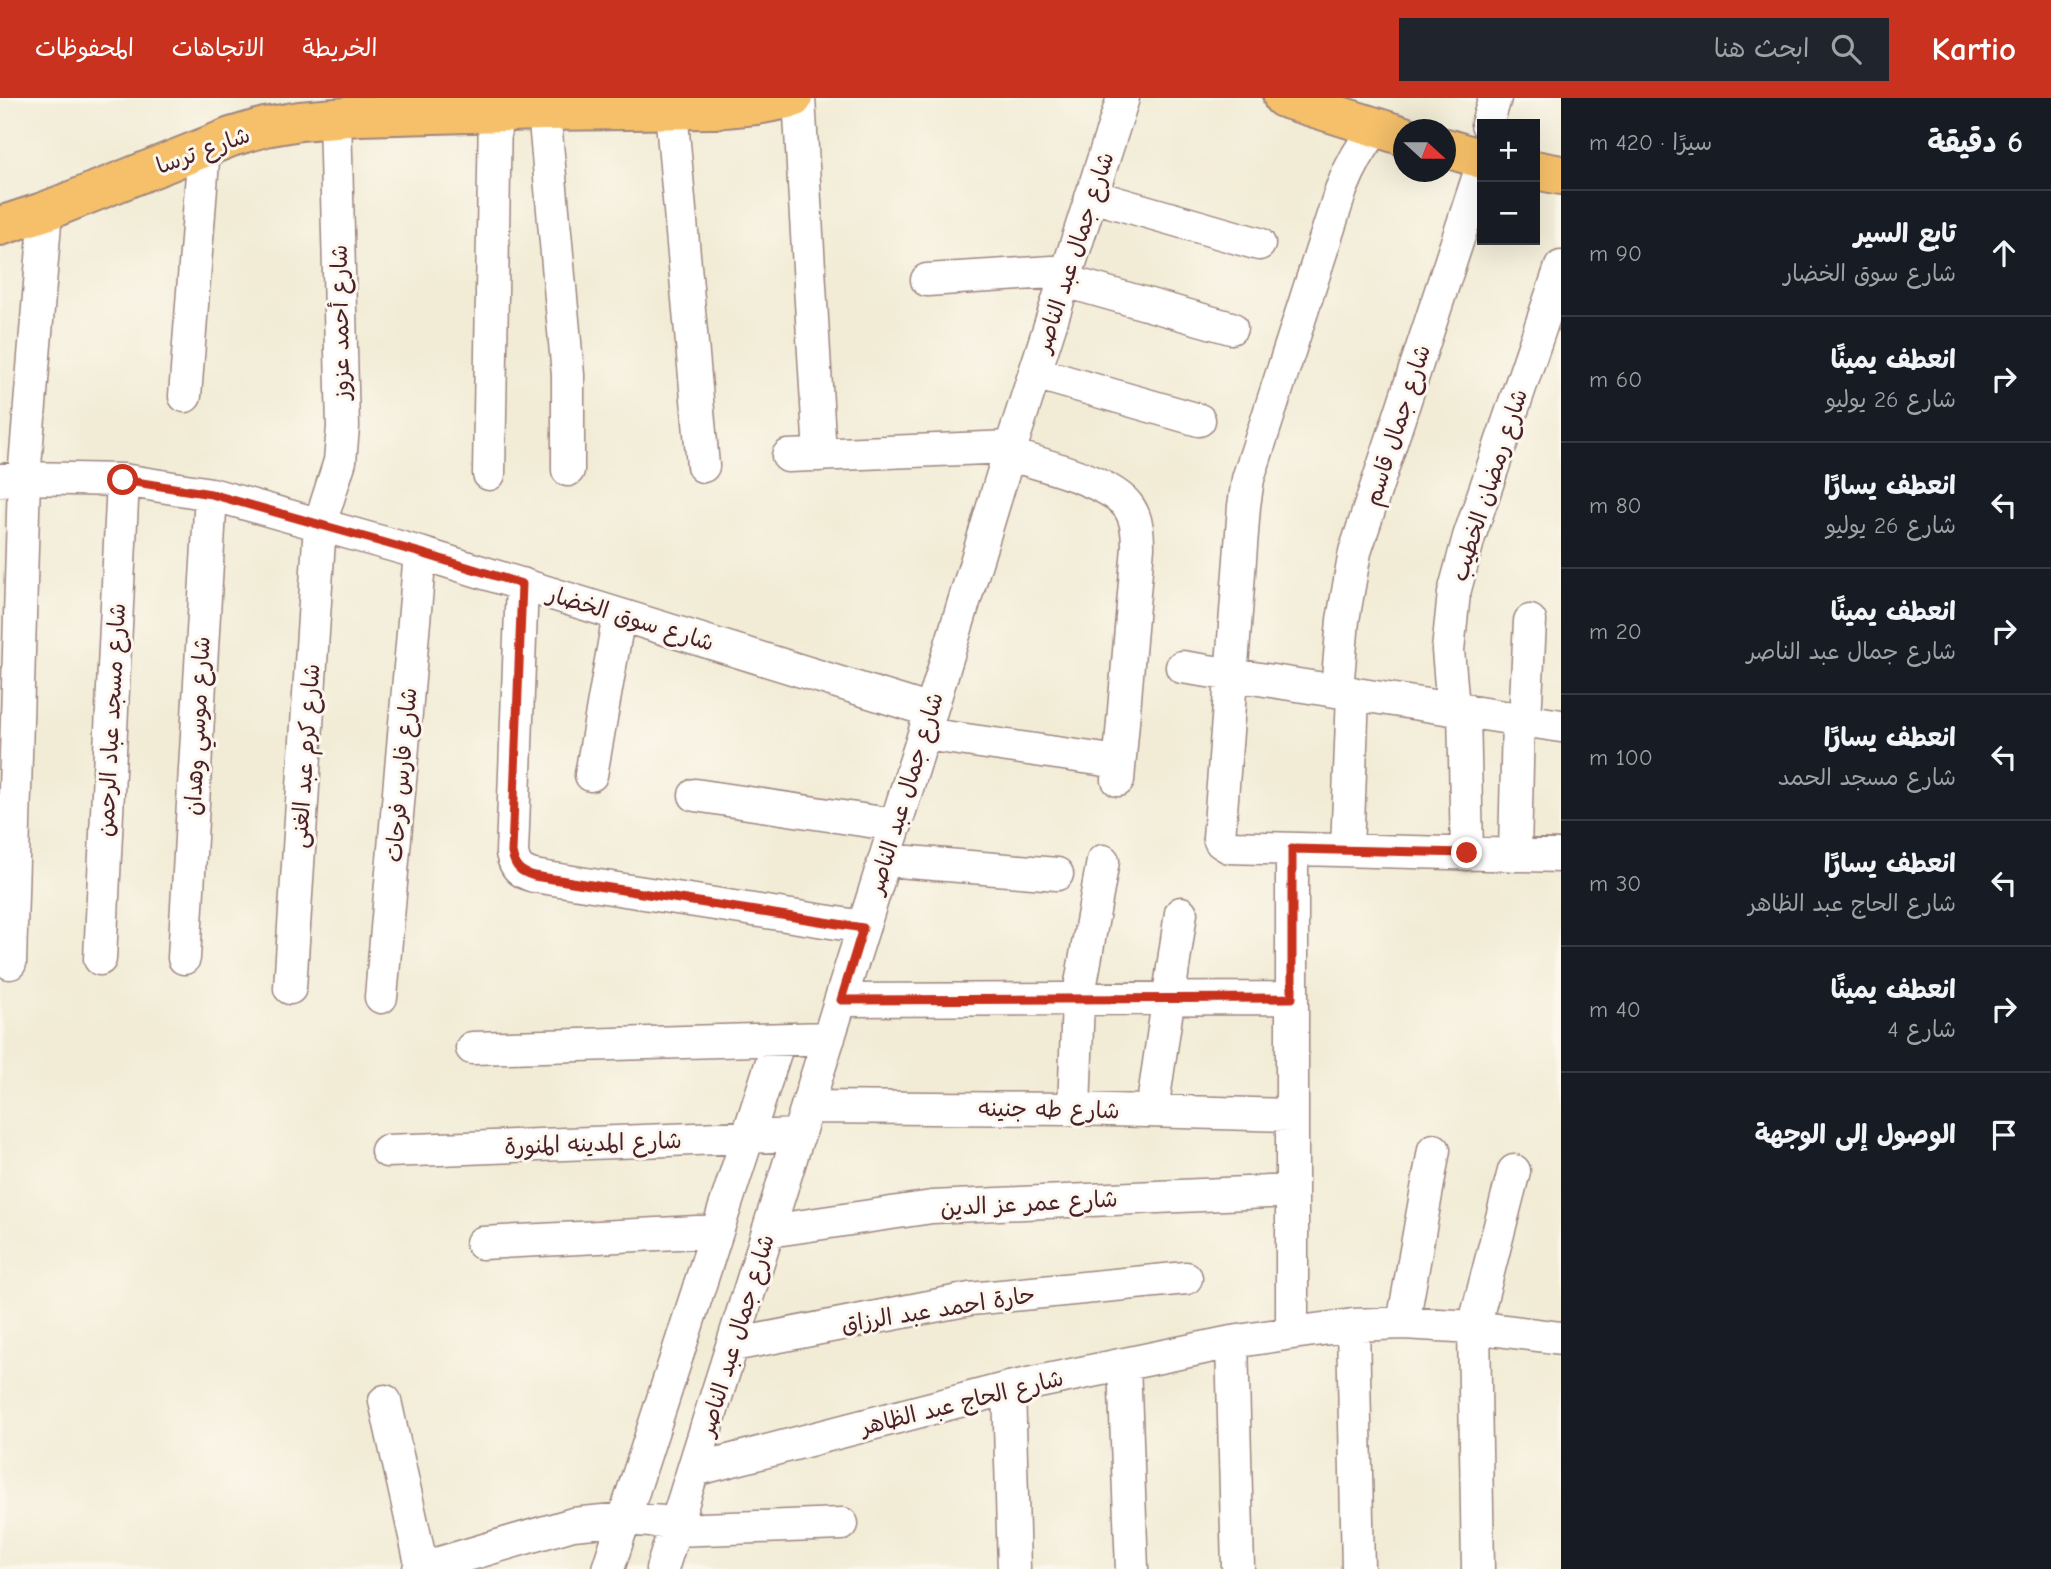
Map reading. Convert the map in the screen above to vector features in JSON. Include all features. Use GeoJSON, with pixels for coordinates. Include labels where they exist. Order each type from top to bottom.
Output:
{"type":"FeatureCollection","features":[{"type":"Feature","properties":{"kind":"main road","name":"شارع ترسا"},"geometry":{"type":"LineString","coordinates":[[0,226],[46,211],[231,137],[265,127],[351,110],[423,106],[495,112],[544,111],[608,104],[671,110],[714,109],[793,98]]}},
{"type":"Feature","properties":{"kind":"main road"},"geometry":{"type":"LineString","coordinates":[[1283,98],[1390,132]]}},
{"type":"Feature","properties":{"kind":"main road"},"geometry":{"type":"LineString","coordinates":[[1540,171],[1561,175]]}},
{"type":"Feature","properties":{"kind":"street"},"geometry":{"type":"LineString","coordinates":[[799,98],[820,455]]}},
{"type":"Feature","properties":{"kind":"street","name":"شارع جمال عبد الناصر"},"geometry":{"type":"LineString","coordinates":[[662,1569],[928,722],[1009,450],[1122,98]]}},
{"type":"Feature","properties":{"kind":"street","name":"شارع جمال قاسم"},"geometry":{"type":"LineString","coordinates":[[1348,850],[1342,620],[1355,552],[1476,149],[1495,98]]}},
{"type":"Feature","properties":{"kind":"street","name":"شارع أحمد عزوز"},"geometry":{"type":"LineString","coordinates":[[320,524],[340,461],[343,427],[351,110]]}},
{"type":"Feature","properties":{"kind":"street"},"geometry":{"type":"LineString","coordinates":[[671,110],[703,466]]}},
{"type":"Feature","properties":{"kind":"street"},"geometry":{"type":"LineString","coordinates":[[544,111],[568,375],[568,470]]}},
{"type":"Feature","properties":{"kind":"street"},"geometry":{"type":"LineString","coordinates":[[489,474],[495,112]]}},
{"type":"Feature","properties":{"kind":"street"},"geometry":{"type":"LineString","coordinates":[[1390,132],[1362,145],[1350,167],[1248,479],[1219,833],[1221,842],[1229,847],[1561,856]]}},
{"type":"Feature","properties":{"kind":"street"},"geometry":{"type":"LineString","coordinates":[[185,396],[204,148]]}},
{"type":"Feature","properties":{"kind":"street"},"geometry":{"type":"LineString","coordinates":[[1092,196],[1259,244]]}},
{"type":"Feature","properties":{"kind":"street"},"geometry":{"type":"LineString","coordinates":[[10,963],[12,479],[46,211]]}},
{"type":"Feature","properties":{"kind":"street","name":"شارع رمضان الخطيب"},"geometry":{"type":"LineString","coordinates":[[1467,853],[1458,709],[1448,650],[1454,593],[1469,537],[1561,267]]}},
{"type":"Feature","properties":{"kind":"street"},"geometry":{"type":"LineString","coordinates":[[927,280],[1067,276],[1231,328]]}},
{"type":"Feature","properties":{"kind":"street"},"geometry":{"type":"LineString","coordinates":[[1035,373],[1199,420]]}},
{"type":"Feature","properties":{"kind":"street"},"geometry":{"type":"LineString","coordinates":[[788,456],[1009,450]]}},
{"type":"Feature","properties":{"kind":"street","name":"شارع سوق الخضار"},"geometry":{"type":"LineString","coordinates":[[12,479],[123,480],[211,494],[421,553],[620,615],[928,722],[1119,771],[1138,527],[1130,507],[1116,492],[1009,450]]}},
{"type":"Feature","properties":{"kind":"street","name":"شارع مسجد عباد الرحمن"},"geometry":{"type":"LineString","coordinates":[[100,959],[123,480]]}},
{"type":"Feature","properties":{"kind":"street","name":"شارع موسي وهدان"},"geometry":{"type":"LineString","coordinates":[[184,958],[211,494]]}},
{"type":"Feature","properties":{"kind":"street","name":"شارع كرم عبد الغنى"},"geometry":{"type":"LineString","coordinates":[[290,988],[320,524]]}},
{"type":"Feature","properties":{"kind":"street","name":"شارع فارس فرحات"},"geometry":{"type":"LineString","coordinates":[[381,997],[421,553]]}},
{"type":"Feature","properties":{"kind":"street"},"geometry":{"type":"LineString","coordinates":[[522,584],[512,853],[515,864],[523,873],[863,928]]}},
{"type":"Feature","properties":{"kind":"street"},"geometry":{"type":"LineString","coordinates":[[591,775],[620,615]]}},
{"type":"Feature","properties":{"kind":"street"},"geometry":{"type":"LineString","coordinates":[[1514,855],[1530,621]]}},
{"type":"Feature","properties":{"kind":"street"},"geometry":{"type":"LineString","coordinates":[[1182,667],[1561,726]]}},
{"type":"Feature","properties":{"kind":"street"},"geometry":{"type":"LineString","coordinates":[[695,795],[896,825]]}},
{"type":"Feature","properties":{"kind":"street"},"geometry":{"type":"LineString","coordinates":[[1292,849],[1292,1333]]}},
{"type":"Feature","properties":{"kind":"street"},"geometry":{"type":"LineString","coordinates":[[885,859],[1057,874]]}},
{"type":"Feature","properties":{"kind":"street"},"geometry":{"type":"LineString","coordinates":[[1074,1109],[1078,1000],[1103,861]]}},
{"type":"Feature","properties":{"kind":"street"},"geometry":{"type":"LineString","coordinates":[[1152,1111],[1181,913]]}},
{"type":"Feature","properties":{"kind":"street"},"geometry":{"type":"LineString","coordinates":[[841,1000],[1292,998]]}},
{"type":"Feature","properties":{"kind":"street"},"geometry":{"type":"LineString","coordinates":[[472,1048],[829,1038]]}},
{"type":"Feature","properties":{"kind":"street"},"geometry":{"type":"LineString","coordinates":[[608,1569],[779,1040]]}},
{"type":"Feature","properties":{"kind":"street","name":"شارع طه جنينه"},"geometry":{"type":"LineString","coordinates":[[803,1121],[1074,1109],[1291,1115]]}},
{"type":"Feature","properties":{"kind":"street","name":"شارع المدينه المنورة"},"geometry":{"type":"LineString","coordinates":[[387,1151],[747,1137],[803,1121]]}},
{"type":"Feature","properties":{"kind":"street"},"geometry":{"type":"LineString","coordinates":[[1403,1323],[1434,1150]]}},
{"type":"Feature","properties":{"kind":"street"},"geometry":{"type":"LineString","coordinates":[[1478,1569],[1474,1327],[1514,1171]]}},
{"type":"Feature","properties":{"kind":"street","name":"شارع عمر عز الدين"},"geometry":{"type":"LineString","coordinates":[[769,1231],[932,1207],[1291,1191]]}},
{"type":"Feature","properties":{"kind":"street"},"geometry":{"type":"LineString","coordinates":[[482,1243],[717,1231]]}},
{"type":"Feature","properties":{"kind":"street","name":"حارة احمد عبد الرزاق"},"geometry":{"type":"LineString","coordinates":[[733,1345],[970,1299],[1186,1278]]}},
{"type":"Feature","properties":{"kind":"street","name":"شارع الحاج عبد الظاهر"},"geometry":{"type":"LineString","coordinates":[[694,1470],[1009,1388],[1233,1342],[1353,1325],[1403,1323],[1474,1327],[1561,1337]]}},
{"type":"Feature","properties":{"kind":"street"},"geometry":{"type":"LineString","coordinates":[[1353,1325],[1358,1569]]}},
{"type":"Feature","properties":{"kind":"street"},"geometry":{"type":"LineString","coordinates":[[1233,1342],[1238,1569]]}},
{"type":"Feature","properties":{"kind":"street"},"geometry":{"type":"LineString","coordinates":[[1124,1365],[1132,1569]]}},
{"type":"Feature","properties":{"kind":"street"},"geometry":{"type":"LineString","coordinates":[[1009,1388],[1014,1569]]}},
{"type":"Feature","properties":{"kind":"street"},"geometry":{"type":"LineString","coordinates":[[385,1401],[424,1568],[573,1524],[624,1519],[676,1527],[842,1524]]}},
{"type":"Feature","properties":{"kind":"route"},"geometry":{"type":"LineString","coordinates":[[123,480],[211,494],[522,584],[512,853],[515,864],[523,873],[534,876],[863,928],[841,1000],[1292,998],[1292,849],[1467,853]]}}]}
